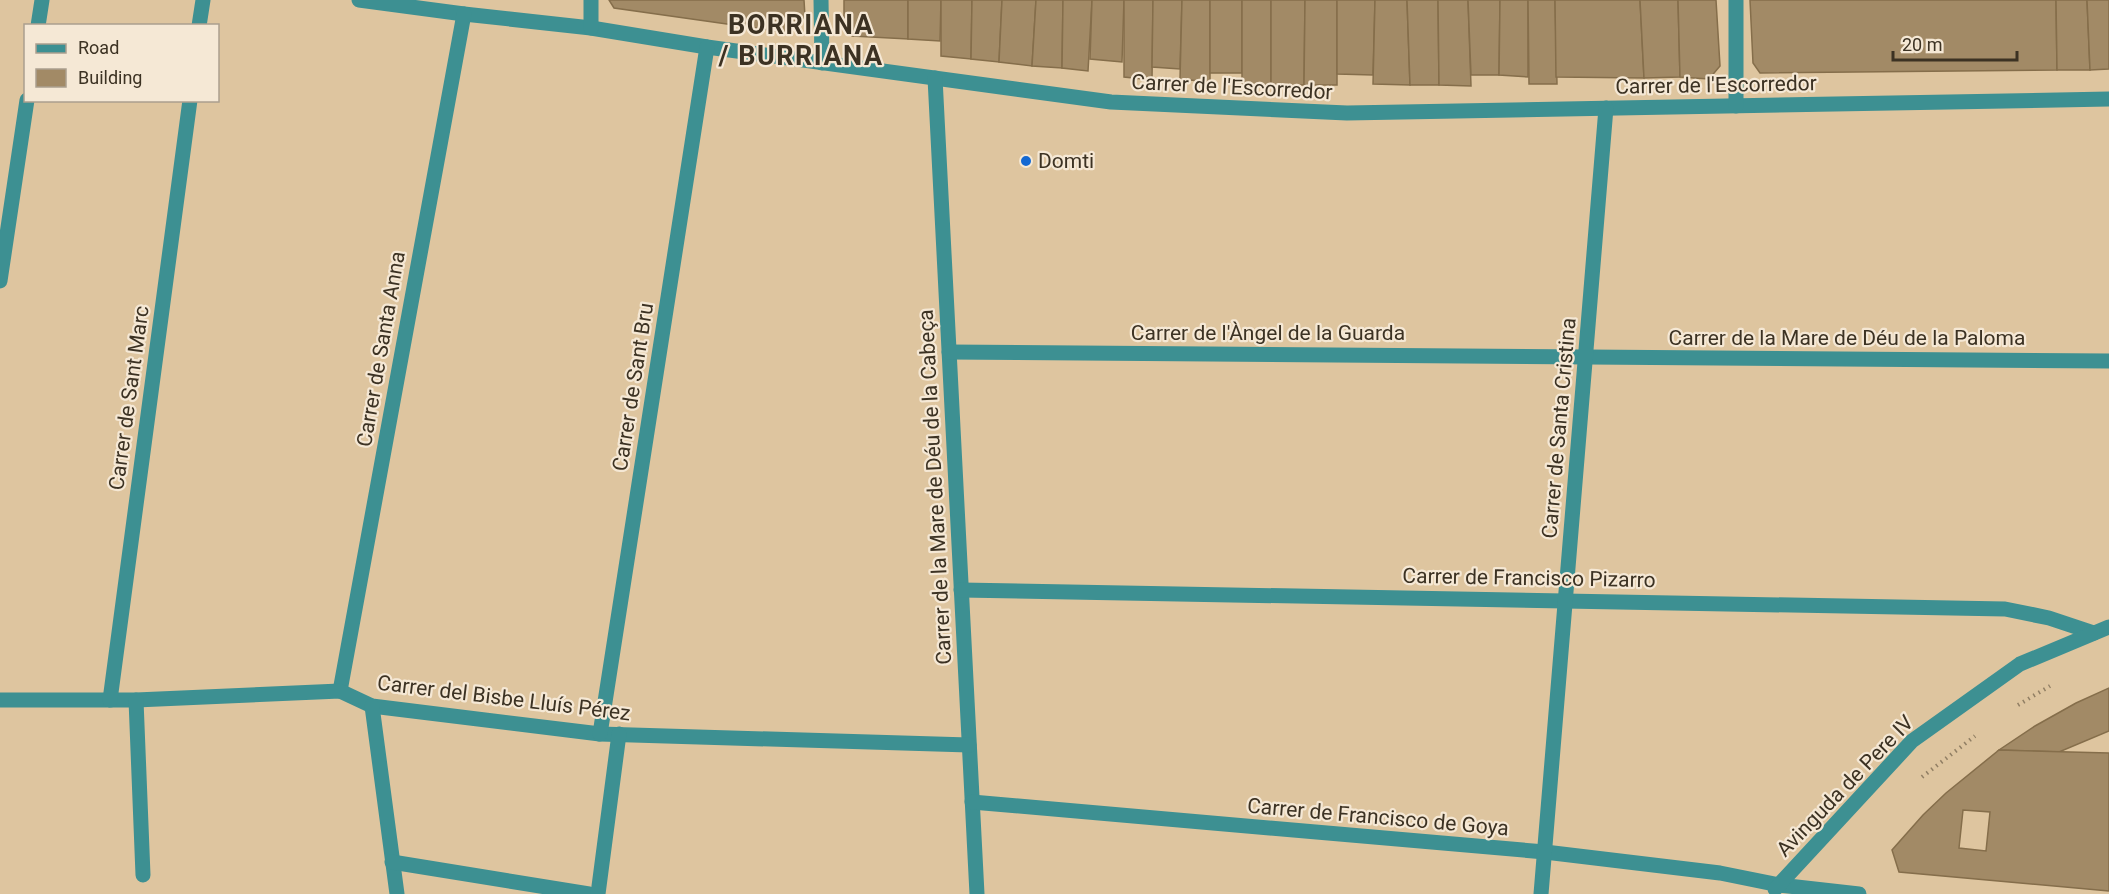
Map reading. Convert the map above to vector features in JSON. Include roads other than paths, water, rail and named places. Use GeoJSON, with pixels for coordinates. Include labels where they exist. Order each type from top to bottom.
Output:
{"type":"FeatureCollection","features":[{"type":"Feature","properties":{"kind":"street"},"geometry":{"type":"LineString","coordinates":[[38,24],[42,0]]}},
{"type":"Feature","properties":{"kind":"street"},"geometry":{"type":"LineString","coordinates":[[200,24],[203,0]]}},
{"type":"Feature","properties":{"kind":"street","name":"Carrer de l'Escorredor"},"geometry":{"type":"LineString","coordinates":[[359,0],[591,28],[707,47],[1111,102],[1335,113],[2109,99]]}},
{"type":"Feature","properties":{"kind":"street"},"geometry":{"type":"LineString","coordinates":[[591,0],[591,28]]}},
{"type":"Feature","properties":{"kind":"street"},"geometry":{"type":"LineString","coordinates":[[821,0],[822,63]]}},
{"type":"Feature","properties":{"kind":"street"},"geometry":{"type":"LineString","coordinates":[[1736,0],[1736,106]]}},
{"type":"Feature","properties":{"kind":"street","name":"Carrer de Santa Anna"},"geometry":{"type":"LineString","coordinates":[[340,691],[464,14]]}},
{"type":"Feature","properties":{"kind":"street","name":"Carrer de Sant Bru"},"geometry":{"type":"LineString","coordinates":[[600,734],[707,47]]}},
{"type":"Feature","properties":{"kind":"street","name":"Carrer de la Mare de Déu de la Cabeça"},"geometry":{"type":"LineString","coordinates":[[935,78],[977,894]]}},
{"type":"Feature","properties":{"kind":"street"},"geometry":{"type":"LineString","coordinates":[[0,281],[27,102]]}},
{"type":"Feature","properties":{"kind":"street","name":"Carrer de Sant Marc"},"geometry":{"type":"LineString","coordinates":[[110,700],[190,102]]}},
{"type":"Feature","properties":{"kind":"street","name":"Carrer de Santa Cristina"},"geometry":{"type":"LineString","coordinates":[[1541,894],[1606,108]]}},
{"type":"Feature","properties":{"kind":"street","name":"Carrer de l'Àngel de la Guarda"},"geometry":{"type":"LineString","coordinates":[[950,352],[1586,357]]}},
{"type":"Feature","properties":{"kind":"street","name":"Carrer de la Mare de Déu de la Paloma"},"geometry":{"type":"LineString","coordinates":[[1586,357],[2109,361]]}},
{"type":"Feature","properties":{"kind":"street","name":"Carrer de Francisco Pizarro"},"geometry":{"type":"LineString","coordinates":[[961,590],[2005,609],[2049,618],[2094,633]]}},
{"type":"Feature","properties":{"kind":"street","name":"Avinguda de Pere IV"},"geometry":{"type":"LineString","coordinates":[[1775,890],[1912,741],[2020,664],[2109,627]]}},
{"type":"Feature","properties":{"kind":"street","name":"Carrer del Bisbe Lluís Pérez"},"geometry":{"type":"LineString","coordinates":[[0,700],[136,700],[340,691],[372,706],[600,734],[969,745]]}},
{"type":"Feature","properties":{"kind":"street"},"geometry":{"type":"LineString","coordinates":[[136,700],[143,875]]}},
{"type":"Feature","properties":{"kind":"street"},"geometry":{"type":"LineString","coordinates":[[372,706],[397,894]]}},
{"type":"Feature","properties":{"kind":"street"},"geometry":{"type":"LineString","coordinates":[[598,894],[619,734]]}},
{"type":"Feature","properties":{"kind":"street","name":"Carrer de Francisco de Goya"},"geometry":{"type":"LineString","coordinates":[[972,802],[1545,852],[1720,873],[1775,890],[1859,894]]}},
{"type":"Feature","properties":{"kind":"street"},"geometry":{"type":"LineString","coordinates":[[393,862],[589,894]]}},
{"type":"Feature","properties":{"kind":"place","name":"Domti"},"geometry":{"type":"Point","coordinates":[1026,161]}},
{"type":"Feature","properties":{"kind":"district","name":"BORRIANA / BURRIANA"},"geometry":{"type":"Point","coordinates":[801,40]}}]}
